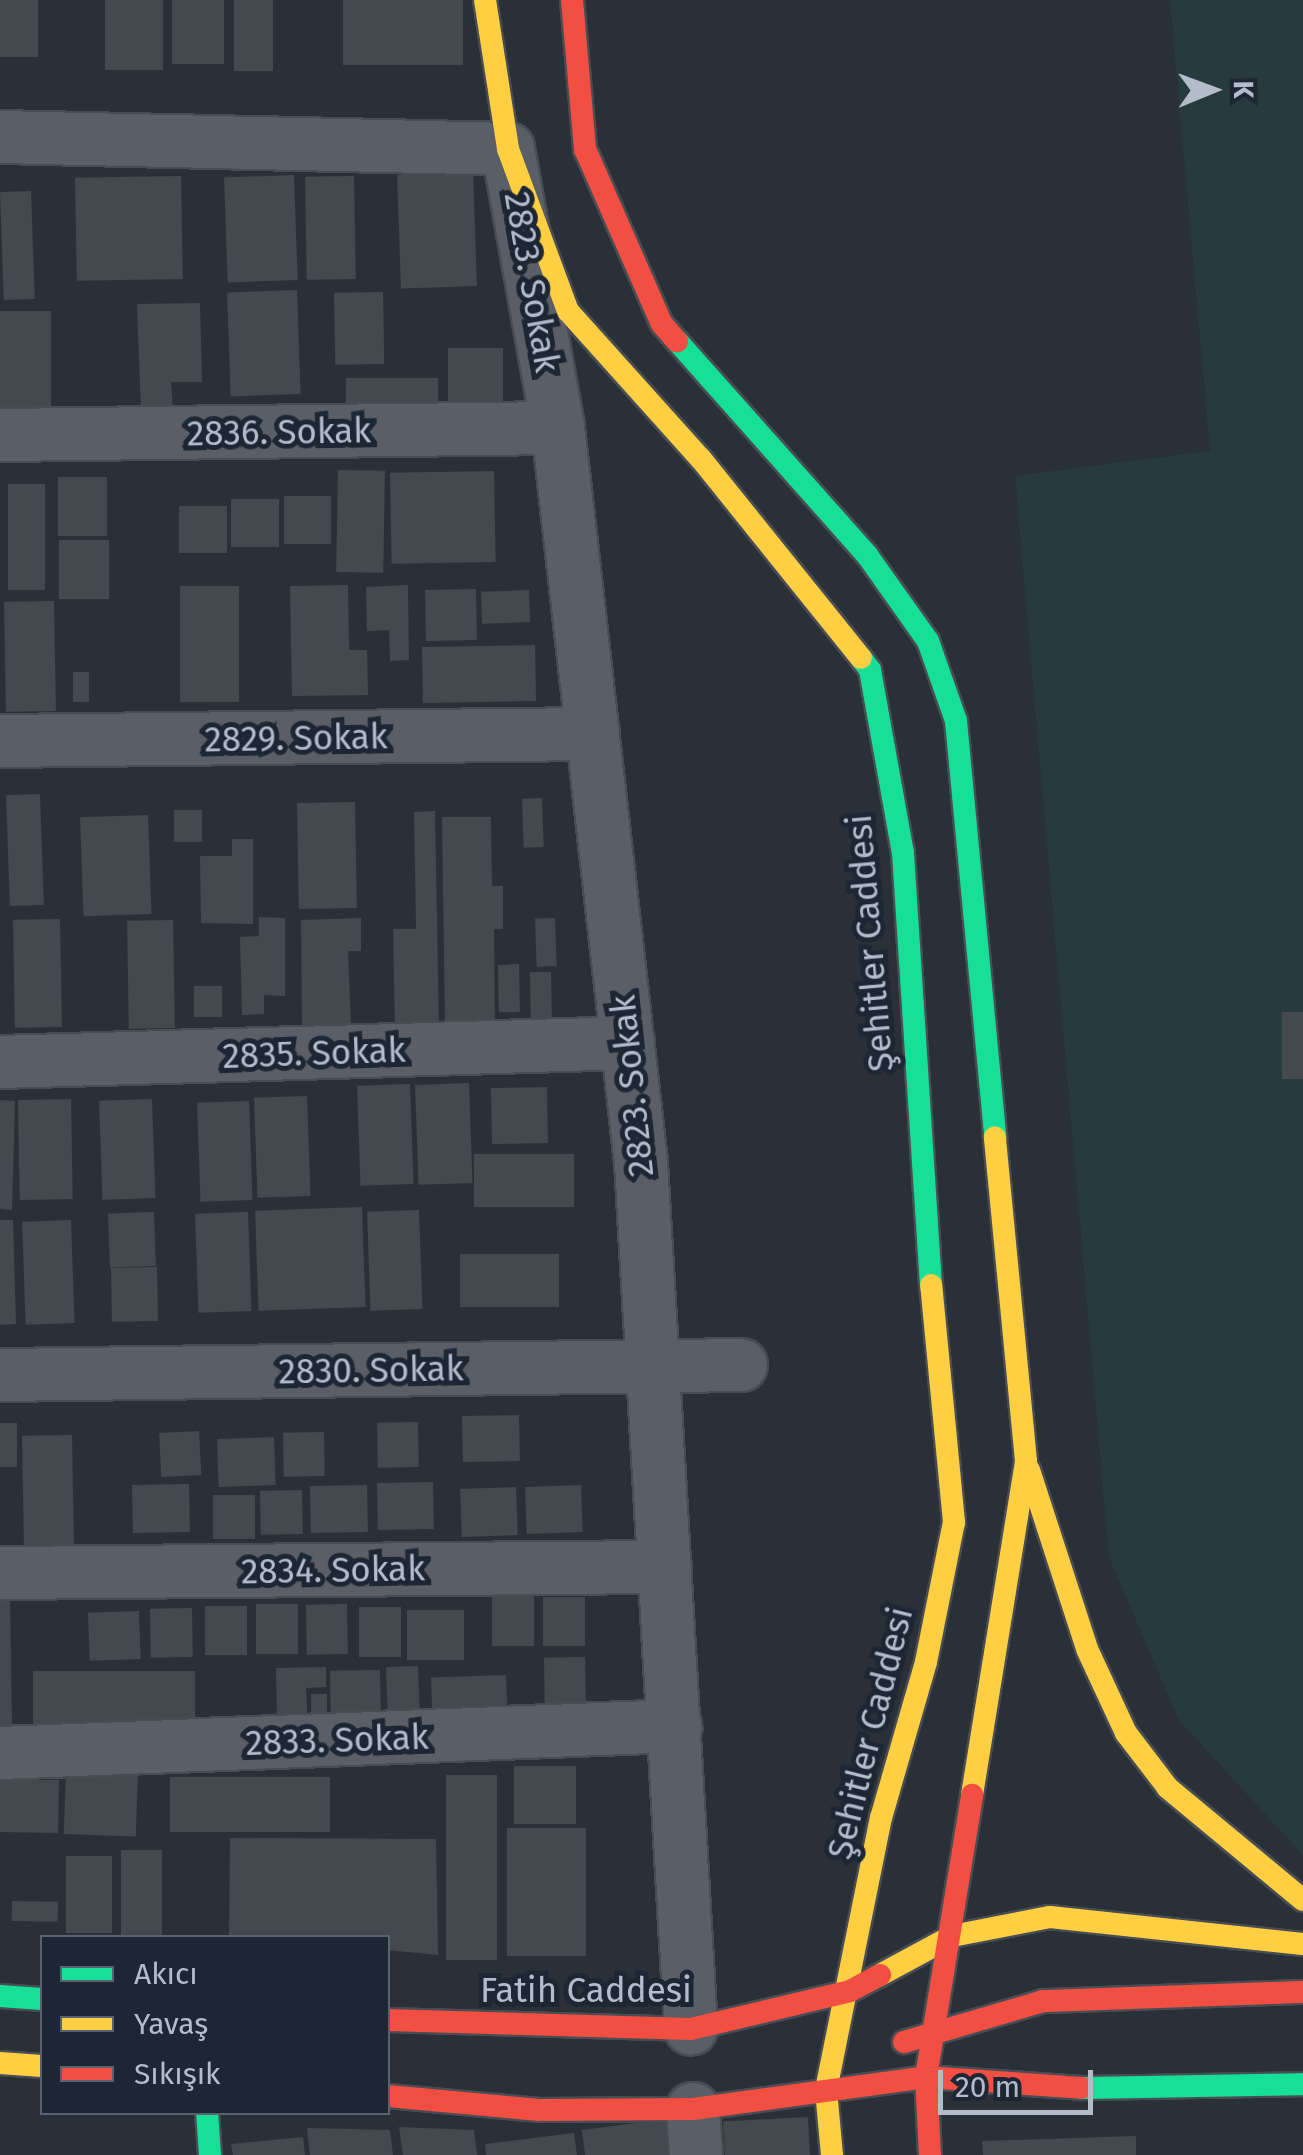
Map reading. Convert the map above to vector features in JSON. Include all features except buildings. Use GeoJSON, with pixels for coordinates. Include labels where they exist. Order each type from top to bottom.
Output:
{"type":"FeatureCollection","features":[{"type":"Feature","properties":{"kind":"main road","name":"Şehitler Caddesi"},"geometry":{"type":"LineString","coordinates":[[485,0],[508,149],[568,311],[701,459],[870,670],[903,853],[936,1369],[954,1522],[926,1662],[881,1818],[850,1991],[826,2090],[832,2155]]}},
{"type":"Feature","properties":{"kind":"main road"},"geometry":{"type":"LineString","coordinates":[[572,0],[584,149],[662,324],[867,556],[928,641],[956,721],[1026,1461],[1086,1649],[1126,1733],[1168,1788],[1303,1900]]}},
{"type":"Feature","properties":{"kind":"main road"},"geometry":{"type":"LineString","coordinates":[[930,2155],[926,2077],[952,1936],[1026,1461]]}},
{"type":"Feature","properties":{"kind":"main road","name":"Fatih Caddesi"},"geometry":{"type":"LineString","coordinates":[[390,2020],[690,2030],[850,1991],[952,1936],[1050,1917],[1303,1944]]}},
{"type":"Feature","properties":{"kind":"main road"},"geometry":{"type":"LineString","coordinates":[[850,1991],[882,2035],[926,2077]]}},
{"type":"Feature","properties":{"kind":"main road"},"geometry":{"type":"LineString","coordinates":[[826,2090],[882,2035],[936,2033],[1043,2001],[1303,1992]]}},
{"type":"Feature","properties":{"kind":"main road"},"geometry":{"type":"LineString","coordinates":[[0,1996],[40,2000]]}},
{"type":"Feature","properties":{"kind":"main road"},"geometry":{"type":"LineString","coordinates":[[0,2063],[40,2066]]}},
{"type":"Feature","properties":{"kind":"main road"},"geometry":{"type":"LineString","coordinates":[[390,2096],[538,2110],[694,2132],[826,2090],[926,2077],[1068,2088],[1303,2084]]}},
{"type":"Feature","properties":{"kind":"main road"},"geometry":{"type":"LineString","coordinates":[[208,2115],[210,2155]]}},
{"type":"Feature","properties":{"kind":"street"},"geometry":{"type":"LineString","coordinates":[[0,137],[508,149]]}},
{"type":"Feature","properties":{"kind":"street","name":"2823. Sokak"},"geometry":{"type":"LineString","coordinates":[[508,149],[558,428],[628,1043],[653,1366],[690,2030]]}},
{"type":"Feature","properties":{"kind":"street","name":"2836. Sokak"},"geometry":{"type":"LineString","coordinates":[[0,436],[558,428]]}},
{"type":"Feature","properties":{"kind":"street","name":"2829. Sokak"},"geometry":{"type":"LineString","coordinates":[[0,742],[593,734]]}},
{"type":"Feature","properties":{"kind":"street","name":"2835. Sokak"},"geometry":{"type":"LineString","coordinates":[[0,1062],[628,1043]]}},
{"type":"Feature","properties":{"kind":"street","name":"2830. Sokak"},"geometry":{"type":"LineString","coordinates":[[0,1375],[741,1364]]}},
{"type":"Feature","properties":{"kind":"street","name":"2834. Sokak"},"geometry":{"type":"LineString","coordinates":[[0,1573],[665,1567]]}},
{"type":"Feature","properties":{"kind":"street","name":"2833. Sokak"},"geometry":{"type":"LineString","coordinates":[[0,1753],[675,1726]]}},
{"type":"Feature","properties":{"kind":"green space"},"geometry":{"type":"Polygon","coordinates":[[[1170,0],[1303,0],[1303,1855],[1179,1720],[1109,1557],[1015,476],[1210,451],[1170,0]]]}},
{"type":"Feature","properties":{"kind":"traffic: fast"},"geometry":{"type":"LineString","coordinates":[[677,341],[867,555],[928,641],[956,721],[995,1137]]}},
{"type":"Feature","properties":{"kind":"traffic: fast"},"geometry":{"type":"LineString","coordinates":[[861,658],[870,670],[903,853],[931,1285]]}},
{"type":"Feature","properties":{"kind":"traffic: fast"},"geometry":{"type":"LineString","coordinates":[[0,1996],[40,1999]]}},
{"type":"Feature","properties":{"kind":"traffic: fast"},"geometry":{"type":"LineString","coordinates":[[1082,2088],[1303,2084]]}},
{"type":"Feature","properties":{"kind":"traffic: fast"},"geometry":{"type":"LineString","coordinates":[[207,2115],[210,2155]]}},
{"type":"Feature","properties":{"kind":"traffic: slow"},"geometry":{"type":"LineString","coordinates":[[485,0],[508,149],[568,311],[701,459],[861,658]]}},
{"type":"Feature","properties":{"kind":"traffic: slow"},"geometry":{"type":"LineString","coordinates":[[972,1795],[1026,1461],[995,1137]]}},
{"type":"Feature","properties":{"kind":"traffic: slow"},"geometry":{"type":"LineString","coordinates":[[832,2155],[826,2090],[881,1818],[926,1662],[954,1522],[931,1285]]}},
{"type":"Feature","properties":{"kind":"traffic: slow"},"geometry":{"type":"LineString","coordinates":[[1029,1470],[1087,1649],[1126,1733],[1168,1788],[1303,1900]]}},
{"type":"Feature","properties":{"kind":"traffic: slow"},"geometry":{"type":"LineString","coordinates":[[880,1975],[952,1936],[1050,1917],[1303,1944]]}},
{"type":"Feature","properties":{"kind":"traffic: slow"},"geometry":{"type":"LineString","coordinates":[[0,2063],[40,2066]]}},
{"type":"Feature","properties":{"kind":"traffic: jam"},"geometry":{"type":"LineString","coordinates":[[572,0],[585,149],[662,324],[677,341]]}},
{"type":"Feature","properties":{"kind":"traffic: jam"},"geometry":{"type":"LineString","coordinates":[[930,2155],[926,2077],[972,1795]]}},
{"type":"Feature","properties":{"kind":"traffic: jam"},"geometry":{"type":"LineString","coordinates":[[390,2020],[691,2029],[850,1991],[880,1975]]}},
{"type":"Feature","properties":{"kind":"traffic: jam"},"geometry":{"type":"LineString","coordinates":[[904,2042],[1043,2001],[1303,1992]]}},
{"type":"Feature","properties":{"kind":"traffic: jam"},"geometry":{"type":"LineString","coordinates":[[390,2096],[539,2110],[693,2109],[926,2077],[1082,2088]]}}]}
